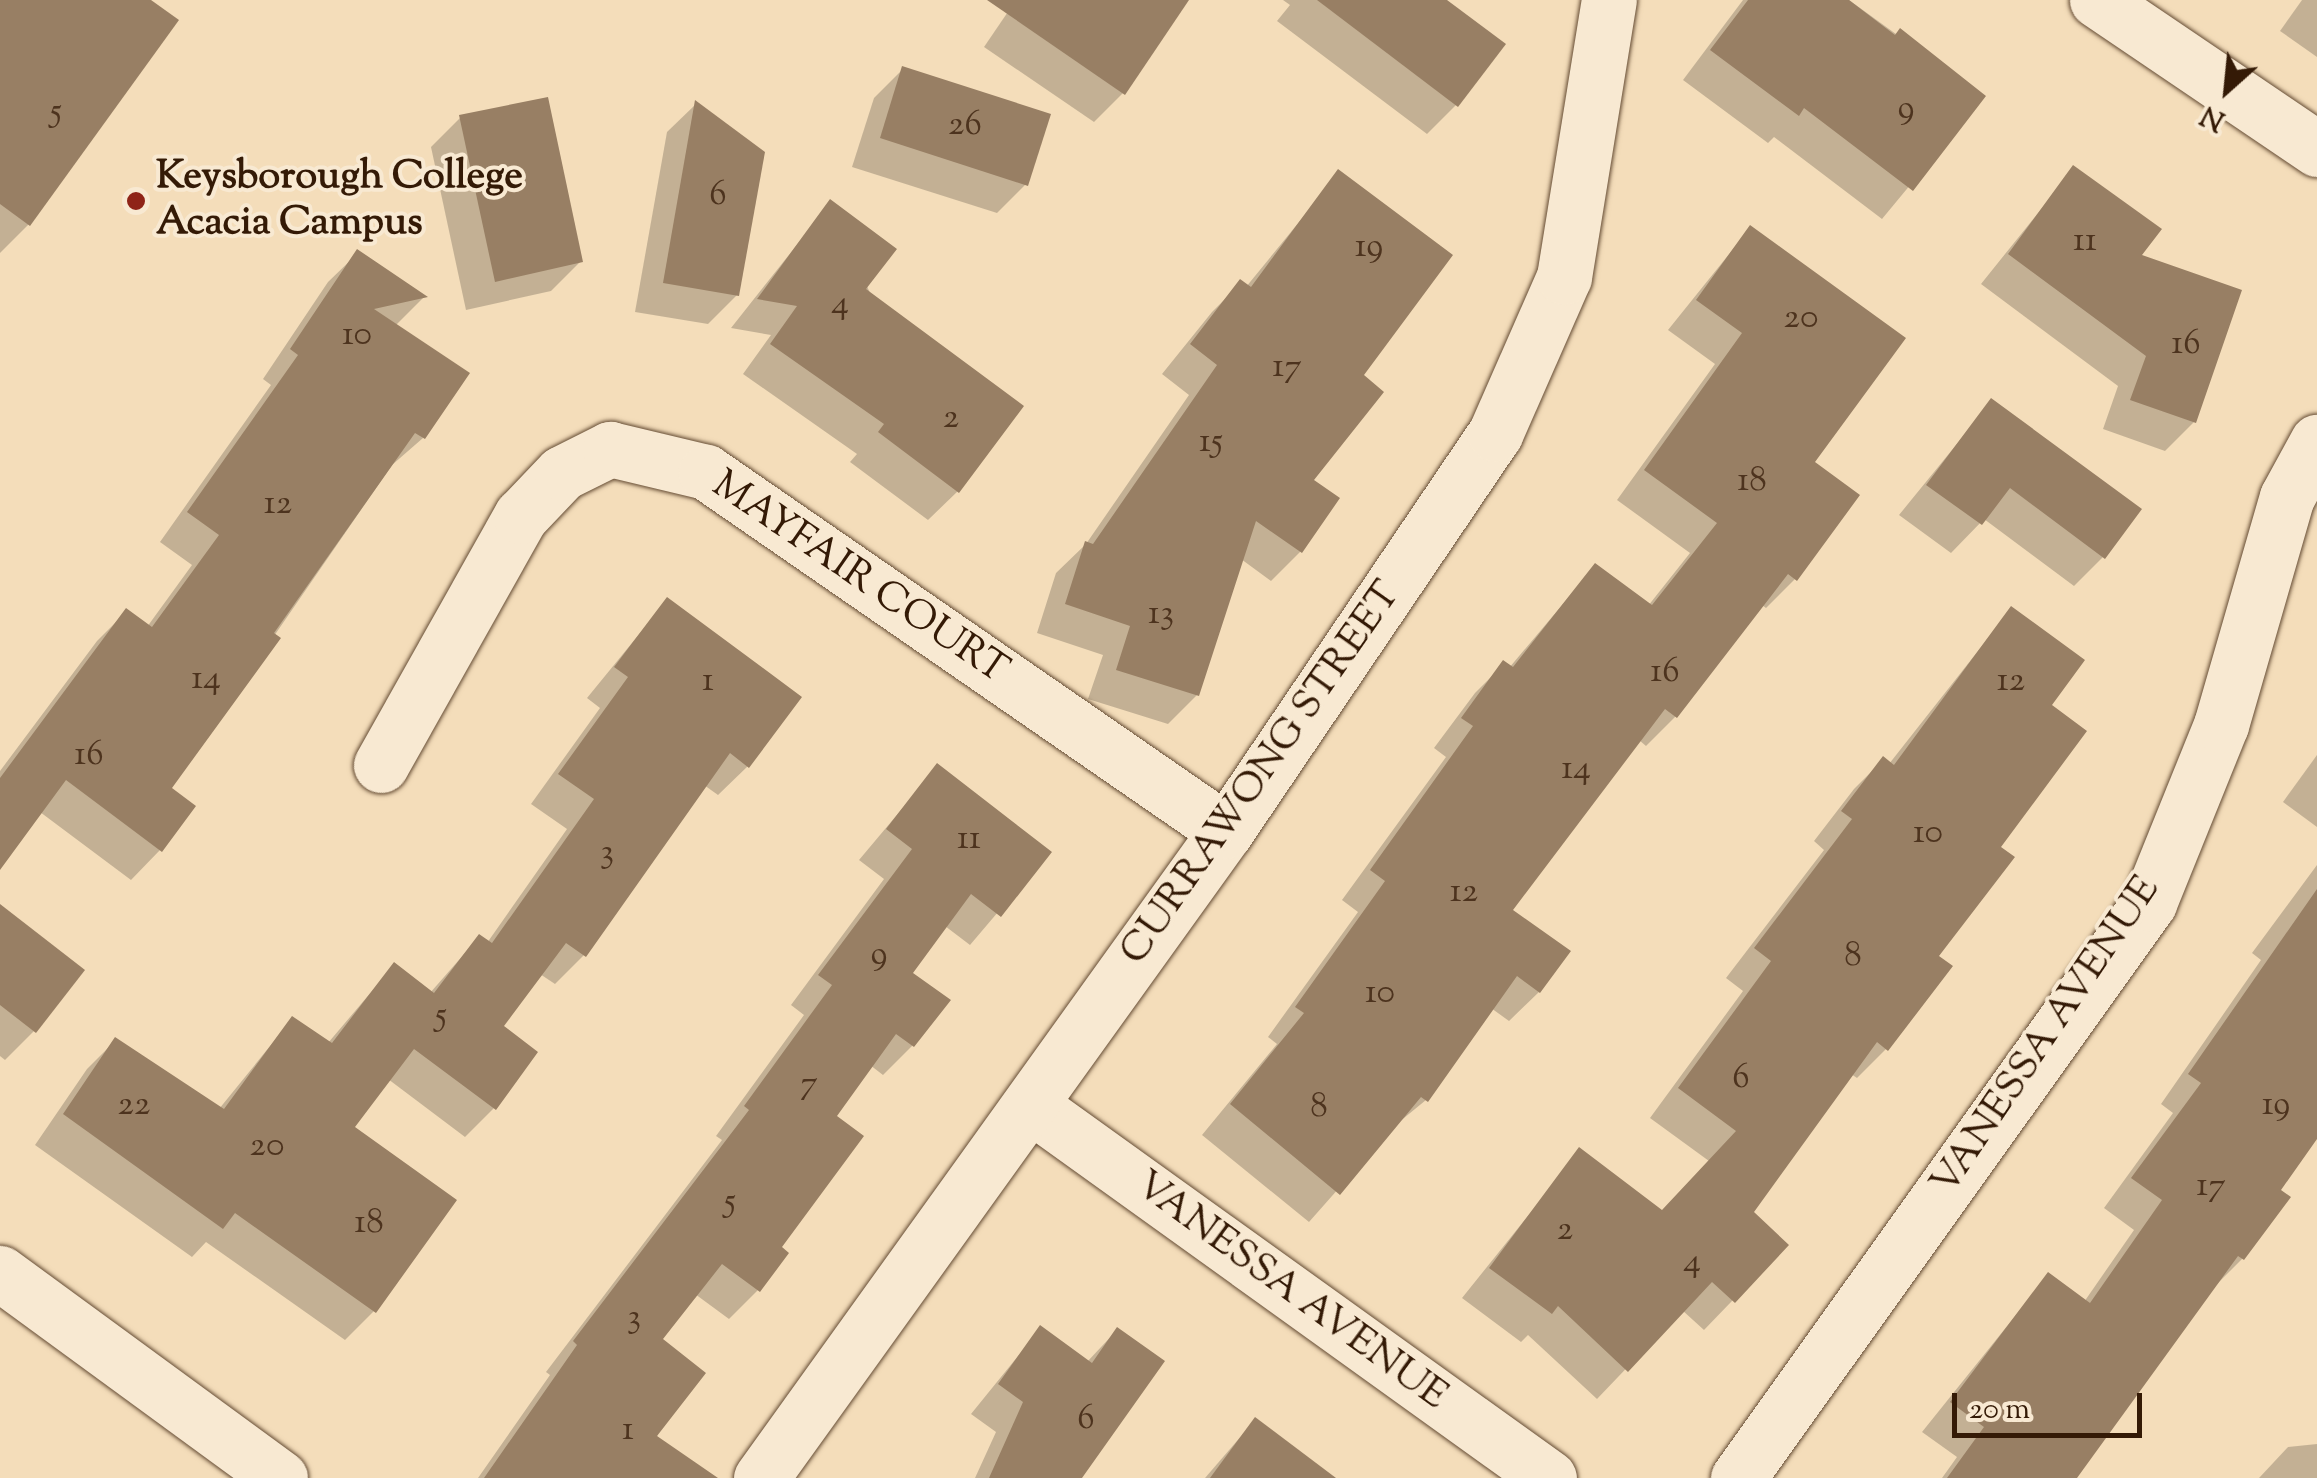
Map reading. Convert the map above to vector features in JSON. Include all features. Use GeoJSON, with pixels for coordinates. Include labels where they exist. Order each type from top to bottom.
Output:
{"type":"FeatureCollection","features":[{"type":"Feature","properties":{"kind":"street","name":"CURRAWONG STREET"},"geometry":{"type":"LineString","coordinates":[[761,1478],[1226,831],[1495,434],[1564,277],[1610,0]]}},
{"type":"Feature","properties":{"kind":"street"},"geometry":{"type":"LineString","coordinates":[[2098,0],[2317,150]]}},
{"type":"Feature","properties":{"kind":"street","name":"VANESSA AVENUE"},"geometry":{"type":"LineString","coordinates":[[1738,1478],[2149,903],[2221,725],[2287,497],[2317,442]]}},
{"type":"Feature","properties":{"kind":"street","name":"MAYFAIR COURT"},"geometry":{"type":"LineString","coordinates":[[380,765],[521,516],[562,472],[610,449],[656,455],[706,472],[1226,831]]}},
{"type":"Feature","properties":{"kind":"street","name":"VANESSA AVENUE"},"geometry":{"type":"LineString","coordinates":[[1030,1105],[1549,1478]]}},
{"type":"Feature","properties":{"kind":"street"},"geometry":{"type":"LineString","coordinates":[[0,1273],[280,1478]]}},
{"type":"Feature","properties":{"kind":"building"},"geometry":{"type":"Polygon","coordinates":[[[0,0],[151,0],[179,20],[30,226],[0,204],[0,0]]]}},
{"type":"Feature","properties":{"kind":"building"},"geometry":{"type":"Polygon","coordinates":[[[987,0],[1189,0],[1125,95],[987,0]]]}},
{"type":"Feature","properties":{"kind":"building"},"geometry":{"type":"Polygon","coordinates":[[[1317,0],[1447,0],[1506,44],[1458,107],[1317,0]]]}},
{"type":"Feature","properties":{"kind":"building"},"geometry":{"type":"Polygon","coordinates":[[[1748,0],[1849,0],[1895,35],[1900,28],[1986,96],[1913,191],[1804,108],[1799,116],[1710,50],[1748,0]]]}},
{"type":"Feature","properties":{"kind":"building"},"geometry":{"type":"Polygon","coordinates":[[[902,66],[1051,114],[1028,186],[880,138],[902,66]]]}},
{"type":"Feature","properties":{"kind":"building"},"geometry":{"type":"Polygon","coordinates":[[[548,97],[583,262],[495,282],[459,115],[548,97]]]}},
{"type":"Feature","properties":{"kind":"building"},"geometry":{"type":"Polygon","coordinates":[[[695,100],[765,152],[739,296],[663,283],[695,100]]]}},
{"type":"Feature","properties":{"kind":"building"},"geometry":{"type":"Polygon","coordinates":[[[2073,165],[2162,229],[2142,255],[2242,290],[2196,423],[2130,400],[2146,356],[2008,254],[2073,165]]]}},
{"type":"Feature","properties":{"kind":"building"},"geometry":{"type":"Polygon","coordinates":[[[1338,169],[1453,255],[1364,375],[1384,392],[1314,480],[1340,498],[1302,553],[1256,521],[1199,696],[1116,670],[1130,626],[1065,604],[1085,541],[1093,544],[1217,365],[1190,344],[1240,279],[1251,287],[1338,169]]]}},
{"type":"Feature","properties":{"kind":"building"},"geometry":{"type":"Polygon","coordinates":[[[830,199],[897,249],[866,289],[1024,406],[959,493],[878,432],[884,424],[770,344],[797,306],[757,299],[830,199]]]}},
{"type":"Feature","properties":{"kind":"building"},"geometry":{"type":"Polygon","coordinates":[[[1750,225],[1906,338],[1815,462],[1860,495],[1797,581],[1788,574],[1677,718],[1665,709],[1513,910],[1571,951],[1540,993],[1517,976],[1428,1102],[1421,1097],[1340,1195],[1230,1104],[1304,1013],[1295,1007],[1385,881],[1370,870],[1473,726],[1461,718],[1503,660],[1513,667],[1595,563],[1652,605],[1717,523],[1644,470],[1742,333],[1696,300],[1750,225]]]}},
{"type":"Feature","properties":{"kind":"building"},"geometry":{"type":"Polygon","coordinates":[[[357,249],[428,297],[374,309],[470,373],[425,439],[415,433],[274,633],[281,638],[172,788],[196,806],[162,852],[66,780],[0,870],[0,778],[126,608],[152,627],[219,535],[187,512],[298,355],[290,349],[357,249]]]}},
{"type":"Feature","properties":{"kind":"building"},"geometry":{"type":"Polygon","coordinates":[[[1991,398],[2142,509],[2105,559],[2010,488],[1982,525],[1926,485],[1991,398]]]}},
{"type":"Feature","properties":{"kind":"building"},"geometry":{"type":"Polygon","coordinates":[[[667,597],[802,697],[749,768],[730,753],[586,957],[566,943],[504,1026],[538,1052],[496,1110],[414,1049],[355,1127],[457,1200],[376,1313],[235,1213],[223,1229],[63,1114],[115,1037],[224,1109],[292,1016],[332,1043],[394,962],[434,993],[479,934],[492,943],[594,799],[558,774],[628,677],[614,667],[667,597]]]}},
{"type":"Feature","properties":{"kind":"building"},"geometry":{"type":"Polygon","coordinates":[[[2011,606],[2085,660],[2052,705],[2087,731],[2001,847],[2015,857],[1939,956],[1953,966],[1888,1051],[1877,1042],[1754,1212],[1789,1245],[1735,1303],[1712,1282],[1628,1372],[1558,1306],[1552,1314],[1489,1268],[1579,1147],[1662,1210],[1736,1131],[1678,1088],[1771,961],[1754,948],[1852,819],[1841,811],[1883,756],[1894,765],[2011,606]]]}},
{"type":"Feature","properties":{"kind":"building"},"geometry":{"type":"Polygon","coordinates":[[[937,763],[1052,852],[1001,917],[971,894],[913,973],[951,1000],[914,1047],[896,1034],[837,1116],[864,1136],[782,1247],[789,1253],[760,1292],[722,1264],[663,1339],[706,1373],[657,1436],[718,1478],[484,1478],[577,1345],[573,1341],[749,1110],[744,1106],[832,985],[818,975],[912,849],[886,829],[937,763]]]}},
{"type":"Feature","properties":{"kind":"building"},"geometry":{"type":"Polygon","coordinates":[[[2317,889],[2317,1139],[2281,1190],[2291,1197],[2244,1260],[2238,1256],[2077,1478],[1947,1478],[1984,1427],[1950,1402],[2048,1272],[2090,1303],[2162,1200],[2131,1178],[2201,1083],[2188,1074],[2317,889]]]}},
{"type":"Feature","properties":{"kind":"building"},"geometry":{"type":"Polygon","coordinates":[[[0,904],[85,970],[36,1033],[0,1005],[0,904]]]}},
{"type":"Feature","properties":{"kind":"building"},"geometry":{"type":"Polygon","coordinates":[[[1040,1325],[1092,1363],[1117,1327],[1165,1361],[1082,1478],[989,1478],[1023,1402],[998,1384],[1040,1325]]]}},
{"type":"Feature","properties":{"kind":"building"},"geometry":{"type":"Polygon","coordinates":[[[1255,1417],[1336,1478],[1210,1478],[1255,1417]]]}},
{"type":"Feature","properties":{"kind":"place","name":"Keysborough College Acacia Campus"},"geometry":{"type":"Point","coordinates":[136,201]}}]}
